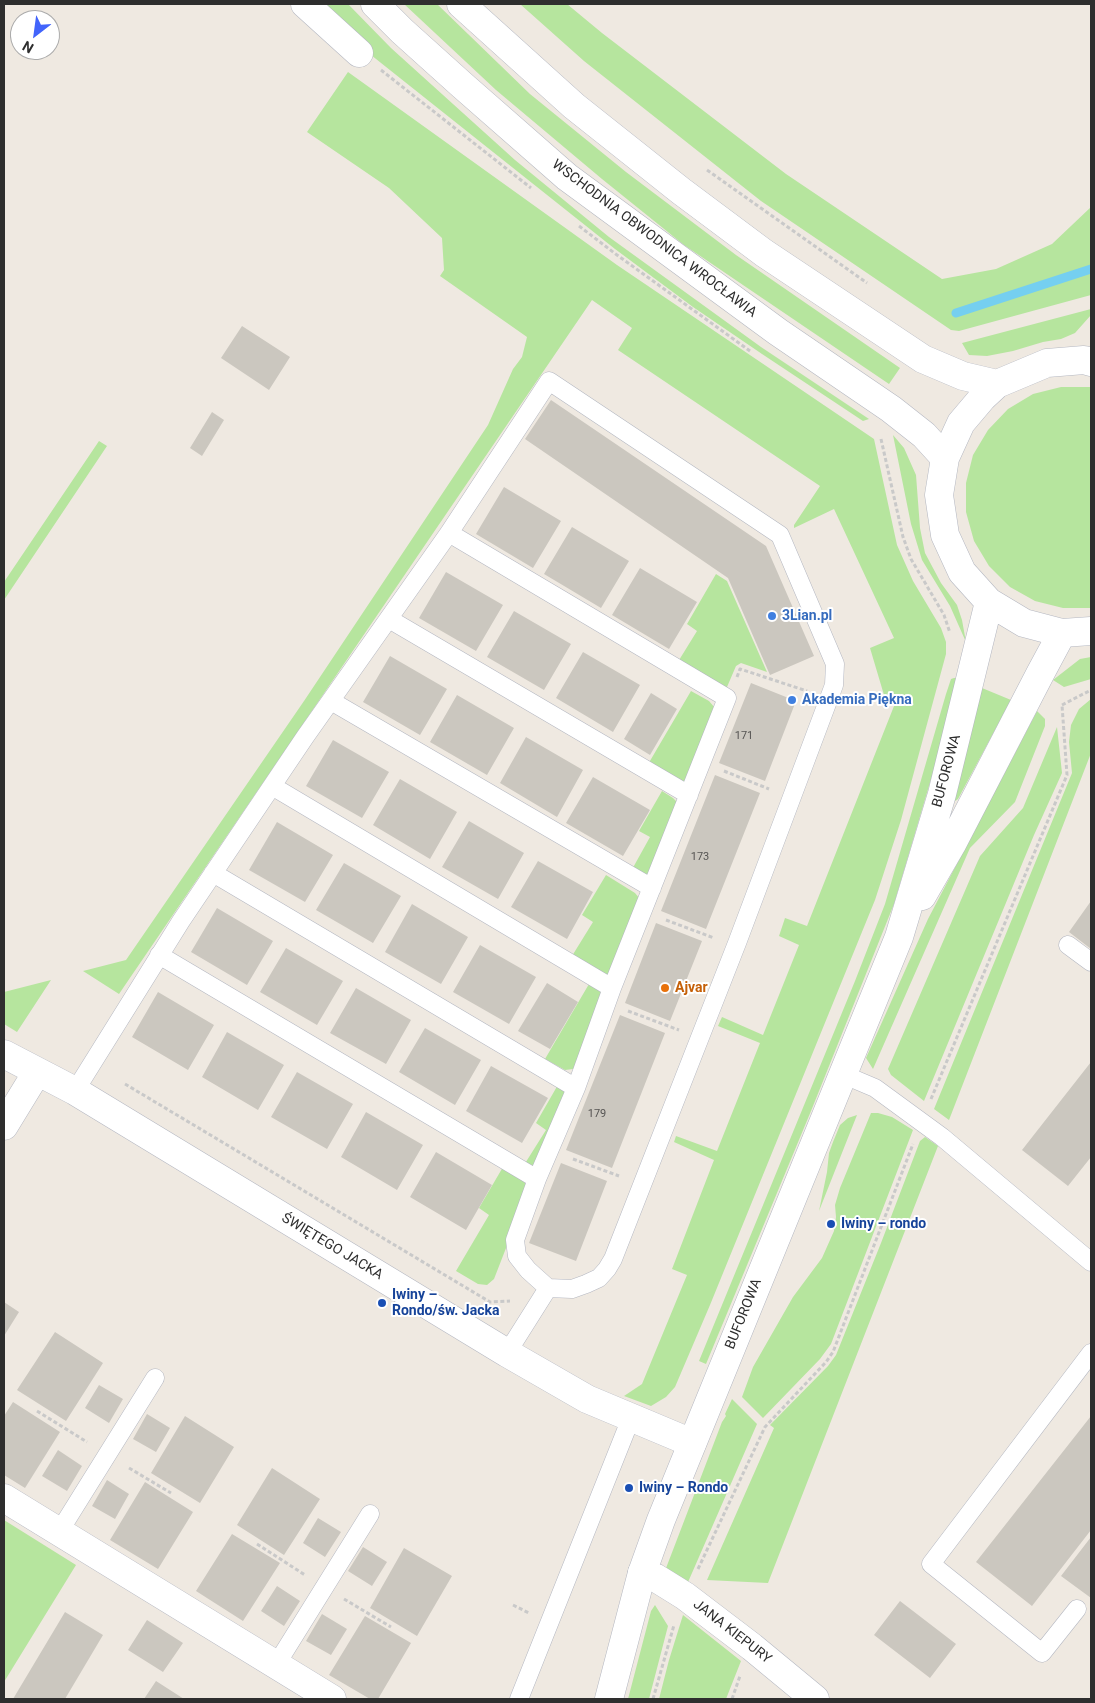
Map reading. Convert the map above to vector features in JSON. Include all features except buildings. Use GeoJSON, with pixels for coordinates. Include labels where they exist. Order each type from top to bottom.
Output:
{"type":"FeatureCollection","features":[{"type":"Feature","properties":{"kind":"main road"},"geometry":{"type":"LineString","coordinates":[[304,4],[359,53]]}},
{"type":"Feature","properties":{"kind":"main road","name":"WSCHODNIA OBWODNICA WROCŁAWIA"},"geometry":{"type":"LineString","coordinates":[[375,4],[402,31],[567,177],[778,332],[891,409],[924,436],[946,458]]}},
{"type":"Feature","properties":{"kind":"main road"},"geometry":{"type":"LineString","coordinates":[[461,4],[574,106],[682,192],[764,253],[923,358],[963,376],[997,384]]}},
{"type":"Feature","properties":{"kind":"main road"},"geometry":{"type":"LineString","coordinates":[[1089,357],[1047,364],[997,384],[961,423],[946,458],[939,495],[945,535],[962,572],[989,602],[1024,623],[1062,633],[1091,632]]}},
{"type":"Feature","properties":{"kind":"main road","name":"BUFOROWA"},"geometry":{"type":"LineString","coordinates":[[610,1699],[642,1573],[692,1443],[899,937],[942,794],[989,602]]}},
{"type":"Feature","properties":{"kind":"main road","name":"BUFOROWA"},"geometry":{"type":"LineString","coordinates":[[899,937],[952,844],[1062,633]]}},
{"type":"Feature","properties":{"kind":"main road","name":"ŚWIĘTEGO JACKA"},"geometry":{"type":"LineString","coordinates":[[4,1054],[75,1091],[507,1353],[587,1399],[692,1443]]}},
{"type":"Feature","properties":{"kind":"main road"},"geometry":{"type":"LineString","coordinates":[[4,1126],[37,1072]]}},
{"type":"Feature","properties":{"kind":"main road"},"geometry":{"type":"LineString","coordinates":[[4,1498],[332,1699]]}},
{"type":"Feature","properties":{"kind":"main road","name":"JANA KIEPURY"},"geometry":{"type":"LineString","coordinates":[[642,1573],[656,1578],[685,1596],[752,1646],[815,1699]]}},
{"type":"Feature","properties":{"kind":"lane"},"geometry":{"type":"LineString","coordinates":[[75,1091],[158,955],[272,786],[449,533],[549,381],[780,535],[836,664],[834,685],[737,943],[613,1259],[607,1269],[599,1278],[572,1289],[548,1288],[528,1270],[517,1256],[515,1240],[537,1179],[576,1088],[610,995],[727,698],[449,533]]}},
{"type":"Feature","properties":{"kind":"lane"},"geometry":{"type":"LineString","coordinates":[[389,619],[689,795]]}},
{"type":"Feature","properties":{"kind":"lane"},"geometry":{"type":"LineString","coordinates":[[331,701],[652,888]]}},
{"type":"Feature","properties":{"kind":"lane"},"geometry":{"type":"LineString","coordinates":[[272,786],[610,995]]}},
{"type":"Feature","properties":{"kind":"lane"},"geometry":{"type":"LineString","coordinates":[[213,873],[576,1088]]}},
{"type":"Feature","properties":{"kind":"lane"},"geometry":{"type":"LineString","coordinates":[[1068,945],[1091,962]]}},
{"type":"Feature","properties":{"kind":"lane"},"geometry":{"type":"LineString","coordinates":[[158,955],[537,1179]]}},
{"type":"Feature","properties":{"kind":"lane"},"geometry":{"type":"LineString","coordinates":[[842,1074],[875,1088],[942,1137],[1089,1256]]}},
{"type":"Feature","properties":{"kind":"lane"},"geometry":{"type":"LineString","coordinates":[[507,1353],[548,1288]]}},
{"type":"Feature","properties":{"kind":"lane"},"geometry":{"type":"LineString","coordinates":[[1077,1609],[1042,1653],[931,1564],[1091,1353]]}},
{"type":"Feature","properties":{"kind":"lane"},"geometry":{"type":"LineString","coordinates":[[59,1532],[154,1378]]}},
{"type":"Feature","properties":{"kind":"lane"},"geometry":{"type":"LineString","coordinates":[[519,1699],[631,1418]]}},
{"type":"Feature","properties":{"kind":"lane"},"geometry":{"type":"LineString","coordinates":[[276,1665],[370,1514]]}},
{"type":"Feature","properties":{"kind":"path"},"geometry":{"type":"LineString","coordinates":[[706,170],[874,288]]}},
{"type":"Feature","properties":{"kind":"path"},"geometry":{"type":"LineString","coordinates":[[880,437],[911,559],[944,615],[952,639]]}},
{"type":"Feature","properties":{"kind":"path"},"geometry":{"type":"LineString","coordinates":[[727,698],[740,669],[810,692]]}},
{"type":"Feature","properties":{"kind":"path"},"geometry":{"type":"LineString","coordinates":[[928,1106],[1067,775],[1062,705],[1091,690]]}},
{"type":"Feature","properties":{"kind":"path"},"geometry":{"type":"LineString","coordinates":[[702,762],[772,790]]}},
{"type":"Feature","properties":{"kind":"path"},"geometry":{"type":"LineString","coordinates":[[643,911],[715,938]]}},
{"type":"Feature","properties":{"kind":"path"},"geometry":{"type":"LineString","coordinates":[[610,995],[679,1030]]}},
{"type":"Feature","properties":{"kind":"path"},"geometry":{"type":"LineString","coordinates":[[653,1699],[666,1649],[685,1596],[764,1427],[826,1362],[833,1352],[914,1141]]}},
{"type":"Feature","properties":{"kind":"path"},"geometry":{"type":"LineString","coordinates":[[549,1151],[622,1178]]}},
{"type":"Feature","properties":{"kind":"green space"},"geometry":{"type":"Polygon","coordinates":[[[318,4],[348,4],[391,48],[515,160],[609,237],[761,347],[869,419],[863,421],[762,354],[693,307],[615,249],[371,55],[318,4]]]}},
{"type":"Feature","properties":{"kind":"green space"},"geometry":{"type":"Polygon","coordinates":[[[404,4],[437,4],[530,94],[626,172],[736,255],[900,368],[889,384],[684,245],[496,90],[404,4]]]}},
{"type":"Feature","properties":{"kind":"green space"},"geometry":{"type":"Polygon","coordinates":[[[520,4],[567,4],[786,174],[942,279],[996,269],[1052,244],[1091,207],[1091,295],[959,331],[951,330],[761,201],[584,61],[520,4]]]}},
{"type":"Feature","properties":{"kind":"green space"},"geometry":{"type":"Polygon","coordinates":[[[348,72],[617,265],[874,439],[897,545],[913,581],[941,628],[946,642],[946,654],[901,820],[875,900],[675,1387],[666,1397],[651,1406],[624,1396],[642,1384],[687,1275],[672,1269],[714,1160],[674,1142],[676,1136],[717,1151],[760,1043],[718,1026],[722,1017],[763,1035],[799,945],[779,936],[785,918],[807,926],[896,701],[884,695],[870,648],[894,638],[834,509],[794,528],[794,525],[820,486],[618,350],[632,328],[592,300],[119,994],[83,971],[126,960],[304,701],[488,425],[513,369],[522,357],[527,337],[440,276],[444,270],[442,238],[389,188],[307,132],[348,72]]]}},
{"type":"Feature","properties":{"kind":"green space"},"geometry":{"type":"Polygon","coordinates":[[[1091,309],[1091,315],[1075,333],[1061,339],[987,356],[969,355],[962,343],[1091,309]]]}},
{"type":"Feature","properties":{"kind":"green space"},"geometry":{"type":"Polygon","coordinates":[[[1061,387],[1091,387],[1091,608],[1063,608],[1035,601],[1010,587],[989,566],[974,541],[966,512],[966,483],[973,455],[988,430],[1008,409],[1033,394],[1061,387]]]}},
{"type":"Feature","properties":{"kind":"green space"},"geometry":{"type":"Polygon","coordinates":[[[893,435],[904,448],[916,475],[920,528],[925,553],[941,583],[957,605],[966,642],[950,606],[922,560],[911,524],[893,435]]]}},
{"type":"Feature","properties":{"kind":"green space"},"geometry":{"type":"Polygon","coordinates":[[[99,441],[107,446],[4,600],[4,582],[99,441]]]}},
{"type":"Feature","properties":{"kind":"green space"},"geometry":{"type":"Polygon","coordinates":[[[716,574],[727,581],[767,672],[741,663],[736,666],[727,687],[716,688],[676,665],[697,631],[687,624],[716,574]]]}},
{"type":"Feature","properties":{"kind":"green space"},"geometry":{"type":"Polygon","coordinates":[[[1091,657],[1091,679],[1064,687],[1053,680],[1080,659],[1091,657]]]}},
{"type":"Feature","properties":{"kind":"green space"},"geometry":{"type":"Polygon","coordinates":[[[961,678],[894,904],[706,1364],[699,1361],[885,904],[946,694],[951,679],[961,678]]]}},
{"type":"Feature","properties":{"kind":"green space"},"geometry":{"type":"Polygon","coordinates":[[[982,688],[1011,700],[958,799],[955,801],[951,800],[982,688]]]}},
{"type":"Feature","properties":{"kind":"green space"},"geometry":{"type":"Polygon","coordinates":[[[691,691],[709,701],[715,708],[686,783],[677,783],[647,766],[691,691]]]}},
{"type":"Feature","properties":{"kind":"green space"},"geometry":{"type":"Polygon","coordinates":[[[1091,699],[1091,753],[949,1120],[934,1109],[1072,773],[1069,742],[1071,725],[1079,709],[1091,699]]]}},
{"type":"Feature","properties":{"kind":"green space"},"geometry":{"type":"Polygon","coordinates":[[[1037,711],[1045,719],[1045,726],[1015,802],[970,848],[873,1069],[866,1058],[928,919],[1037,711]]]}},
{"type":"Feature","properties":{"kind":"green space"},"geometry":{"type":"Polygon","coordinates":[[[1057,727],[1062,773],[1034,835],[924,1101],[891,1075],[888,1069],[980,856],[1023,808],[1057,727]]]}},
{"type":"Feature","properties":{"kind":"green space"},"geometry":{"type":"Polygon","coordinates":[[[662,791],[679,804],[648,879],[630,873],[650,837],[639,831],[662,791]]]}},
{"type":"Feature","properties":{"kind":"green space"},"geometry":{"type":"Polygon","coordinates":[[[606,875],[635,893],[640,899],[610,975],[601,973],[572,956],[593,922],[582,915],[606,875]]]}},
{"type":"Feature","properties":{"kind":"green space"},"geometry":{"type":"Polygon","coordinates":[[[51,980],[17,1032],[4,1024],[4,992],[51,980]]]}},
{"type":"Feature","properties":{"kind":"green space"},"geometry":{"type":"Polygon","coordinates":[[[589,984],[597,988],[603,995],[579,1063],[573,1069],[565,1070],[545,1059],[589,984]]]}},
{"type":"Feature","properties":{"kind":"green space"},"geometry":{"type":"Polygon","coordinates":[[[559,1083],[565,1090],[565,1098],[534,1166],[524,1165],[546,1130],[536,1123],[559,1083]]]}},
{"type":"Feature","properties":{"kind":"green space"},"geometry":{"type":"Polygon","coordinates":[[[871,1113],[892,1117],[913,1130],[831,1344],[820,1359],[763,1418],[742,1397],[753,1367],[793,1297],[822,1258],[834,1231],[835,1205],[840,1188],[871,1113]]]}},
{"type":"Feature","properties":{"kind":"green space"},"geometry":{"type":"Polygon","coordinates":[[[857,1115],[819,1211],[829,1153],[833,1142],[840,1125],[848,1118],[857,1115]]]}},
{"type":"Feature","properties":{"kind":"green space"},"geometry":{"type":"Polygon","coordinates":[[[925,1137],[938,1146],[768,1583],[707,1580],[774,1428],[770,1425],[828,1366],[836,1355],[920,1141],[925,1137]]]}},
{"type":"Feature","properties":{"kind":"green space"},"geometry":{"type":"Polygon","coordinates":[[[503,1167],[522,1178],[527,1186],[527,1194],[494,1279],[487,1285],[478,1284],[456,1271],[489,1215],[479,1208],[503,1167]]]}},
{"type":"Feature","properties":{"kind":"green space"},"geometry":{"type":"Polygon","coordinates":[[[732,1399],[757,1424],[685,1589],[663,1576],[732,1399]]]}},
{"type":"Feature","properties":{"kind":"green space"},"geometry":{"type":"Polygon","coordinates":[[[4,1520],[76,1565],[4,1682],[4,1520]]]}},
{"type":"Feature","properties":{"kind":"green space"},"geometry":{"type":"Polygon","coordinates":[[[655,1605],[668,1626],[649,1699],[628,1699],[651,1611],[655,1605]]]}},
{"type":"Feature","properties":{"kind":"green space"},"geometry":{"type":"Polygon","coordinates":[[[683,1615],[741,1661],[726,1699],[659,1699],[683,1615]]]}},
{"type":"Feature","properties":{"kind":"waterway"},"geometry":{"type":"LineString","coordinates":[[956,313],[1091,269]]}},
{"type":"Feature","properties":{"kind":"place","name":"3Lian.pl"},"geometry":{"type":"Point","coordinates":[772,616]}},
{"type":"Feature","properties":{"kind":"place","name":"Akademia Piękna"},"geometry":{"type":"Point","coordinates":[792,700]}},
{"type":"Feature","properties":{"kind":"place","name":"Ajvar"},"geometry":{"type":"Point","coordinates":[665,988]}},
{"type":"Feature","properties":{"kind":"place","name":"Iwiny – rondo"},"geometry":{"type":"Point","coordinates":[831,1224]}},
{"type":"Feature","properties":{"kind":"place","name":"Iwiny – Rondo/św. Jacka"},"geometry":{"type":"Point","coordinates":[382,1303]}},
{"type":"Feature","properties":{"kind":"place","name":"Iwiny – Rondo"},"geometry":{"type":"Point","coordinates":[629,1488]}}]}
